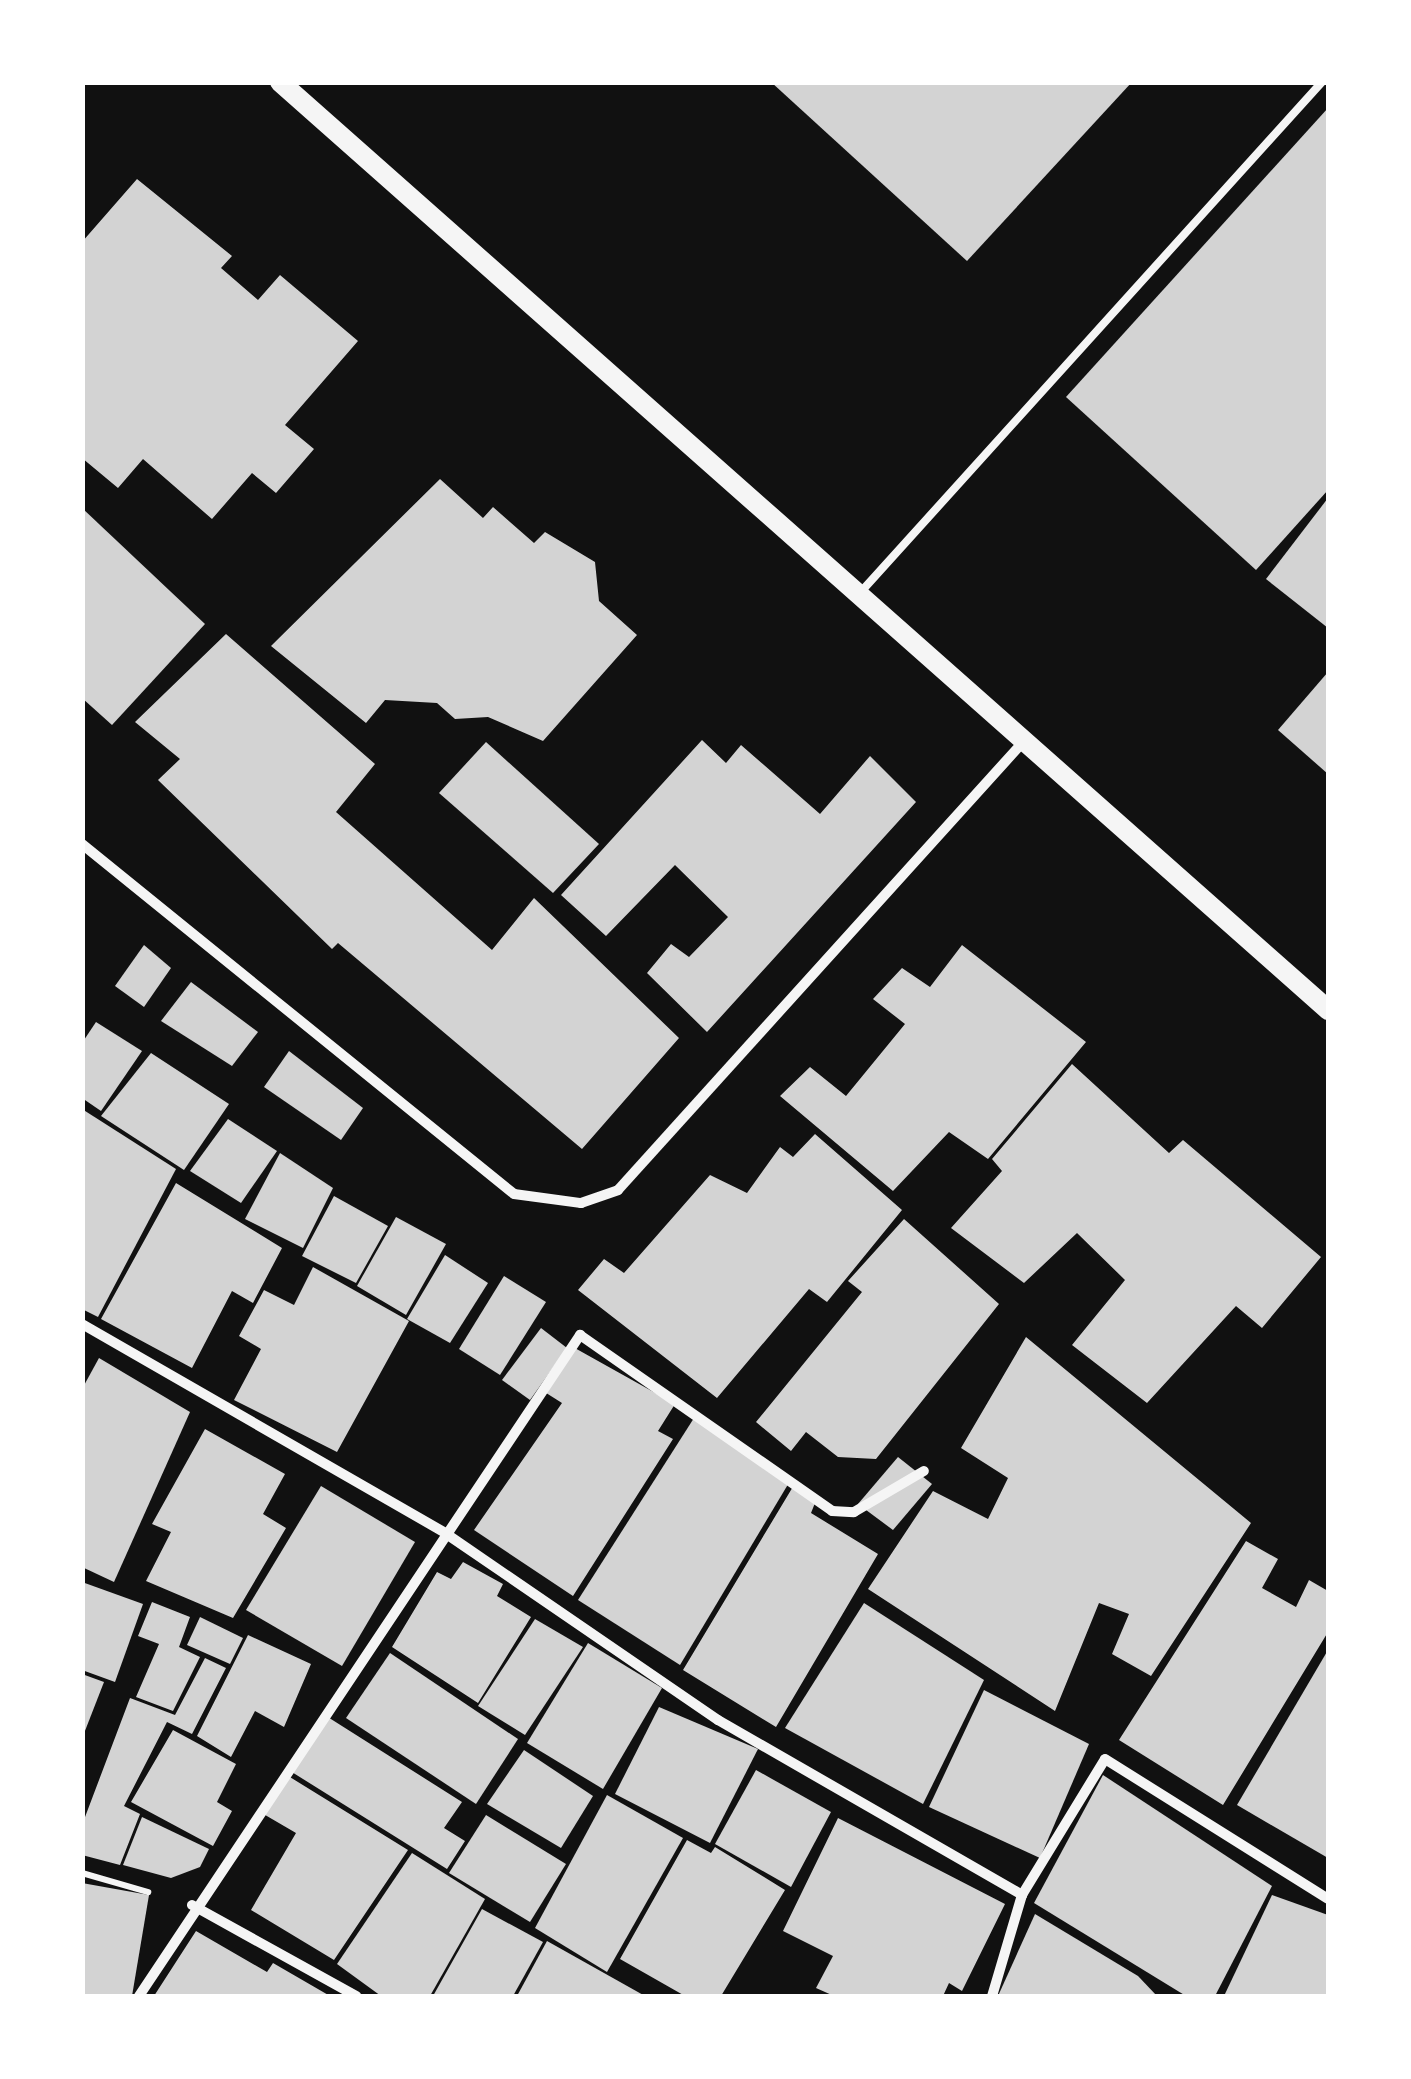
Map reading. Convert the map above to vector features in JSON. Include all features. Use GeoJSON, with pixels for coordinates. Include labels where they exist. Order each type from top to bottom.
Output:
{"type":"FeatureCollection","features":[{"type":"Feature","properties":{"kind":"main road"},"geometry":{"type":"LineString","coordinates":[[280,82],[1328,1010]]}},
{"type":"Feature","properties":{"kind":"street"},"geometry":{"type":"LineString","coordinates":[[82,844],[514,1194],[581,1203],[618,1190],[1024,740]]}},
{"type":"Feature","properties":{"kind":"street"},"geometry":{"type":"LineString","coordinates":[[82,1324],[445,1534],[718,1720],[1022,1895]]}},
{"type":"Feature","properties":{"kind":"street"},"geometry":{"type":"LineString","coordinates":[[139,1996],[192,1905],[580,1335],[832,1512],[854,1512],[924,1471]]}},
{"type":"Feature","properties":{"kind":"street"},"geometry":{"type":"LineString","coordinates":[[992,1996],[1022,1895],[1105,1759],[1328,1900]]}},
{"type":"Feature","properties":{"kind":"street"},"geometry":{"type":"LineString","coordinates":[[192,1905],[356,1996]]}},
{"type":"Feature","properties":{"kind":"lane"},"geometry":{"type":"LineString","coordinates":[[859,594],[1322,82]]}},
{"type":"Feature","properties":{"kind":"path"},"geometry":{"type":"LineString","coordinates":[[82,1872],[192,1905]]}},
{"type":"Feature","properties":{"kind":"building"},"geometry":{"type":"Polygon","coordinates":[[[771,82],[1132,82],[967,261],[771,82]]]}},
{"type":"Feature","properties":{"kind":"building"},"geometry":{"type":"Polygon","coordinates":[[[1328,108],[1328,490],[1256,570],[1066,397],[1328,108]]]}},
{"type":"Feature","properties":{"kind":"building"},"geometry":{"type":"Polygon","coordinates":[[[137,179],[232,256],[221,268],[258,300],[280,275],[358,341],[285,425],[314,449],[276,493],[252,473],[212,519],[143,459],[118,488],[82,458],[82,242],[137,179]]]}},
{"type":"Feature","properties":{"kind":"building"},"geometry":{"type":"Polygon","coordinates":[[[440,479],[483,518],[493,507],[534,543],[545,532],[595,562],[599,601],[637,635],[543,741],[488,717],[455,719],[437,703],[385,700],[366,723],[271,646],[440,479]]]}},
{"type":"Feature","properties":{"kind":"building"},"geometry":{"type":"Polygon","coordinates":[[[1328,498],[1328,628],[1266,579],[1328,498]]]}},
{"type":"Feature","properties":{"kind":"building"},"geometry":{"type":"Polygon","coordinates":[[[82,508],[205,624],[112,725],[82,698],[82,508]]]}},
{"type":"Feature","properties":{"kind":"building"},"geometry":{"type":"Polygon","coordinates":[[[226,634],[375,764],[336,812],[492,950],[534,898],[679,1038],[582,1149],[338,943],[332,949],[158,780],[180,759],[135,722],[226,634]]]}},
{"type":"Feature","properties":{"kind":"building"},"geometry":{"type":"Polygon","coordinates":[[[1328,672],[1328,774],[1278,730],[1328,672]]]}},
{"type":"Feature","properties":{"kind":"building"},"geometry":{"type":"Polygon","coordinates":[[[702,740],[726,763],[741,745],[820,814],[870,756],[916,802],[707,1032],[647,973],[671,944],[689,957],[728,917],[675,865],[606,936],[561,895],[702,740]]]}},
{"type":"Feature","properties":{"kind":"building"},"geometry":{"type":"Polygon","coordinates":[[[486,742],[599,844],[553,893],[439,793],[486,742]]]}},
{"type":"Feature","properties":{"kind":"building"},"geometry":{"type":"Polygon","coordinates":[[[144,945],[171,968],[144,1007],[115,986],[144,945]]]}},
{"type":"Feature","properties":{"kind":"building"},"geometry":{"type":"Polygon","coordinates":[[[962,945],[1086,1042],[988,1159],[949,1132],[893,1191],[780,1096],[810,1067],[846,1096],[905,1024],[873,999],[902,968],[930,987],[962,945]]]}},
{"type":"Feature","properties":{"kind":"building"},"geometry":{"type":"Polygon","coordinates":[[[191,982],[258,1032],[232,1066],[161,1021],[191,982]]]}},
{"type":"Feature","properties":{"kind":"building"},"geometry":{"type":"Polygon","coordinates":[[[96,1022],[142,1051],[101,1111],[82,1098],[82,1043],[96,1022]]]}},
{"type":"Feature","properties":{"kind":"building"},"geometry":{"type":"Polygon","coordinates":[[[289,1051],[363,1108],[341,1140],[264,1087],[289,1051]]]}},
{"type":"Feature","properties":{"kind":"building"},"geometry":{"type":"Polygon","coordinates":[[[151,1053],[229,1104],[184,1170],[101,1116],[151,1053]]]}},
{"type":"Feature","properties":{"kind":"building"},"geometry":{"type":"Polygon","coordinates":[[[1072,1064],[1169,1153],[1183,1140],[1321,1257],[1262,1328],[1236,1306],[1147,1403],[1072,1345],[1125,1280],[1077,1233],[1024,1283],[951,1228],[1002,1171],[992,1159],[1072,1064]]]}},
{"type":"Feature","properties":{"kind":"building"},"geometry":{"type":"Polygon","coordinates":[[[82,1109],[176,1169],[98,1317],[82,1309],[82,1109]]]}},
{"type":"Feature","properties":{"kind":"building"},"geometry":{"type":"Polygon","coordinates":[[[228,1119],[277,1151],[241,1203],[190,1171],[228,1119]]]}},
{"type":"Feature","properties":{"kind":"building"},"geometry":{"type":"Polygon","coordinates":[[[815,1134],[902,1210],[827,1302],[809,1289],[717,1398],[578,1290],[604,1259],[624,1273],[710,1175],[747,1193],[780,1147],[793,1157],[815,1134]]]}},
{"type":"Feature","properties":{"kind":"building"},"geometry":{"type":"Polygon","coordinates":[[[280,1153],[333,1188],[303,1248],[245,1219],[280,1153]]]}},
{"type":"Feature","properties":{"kind":"building"},"geometry":{"type":"Polygon","coordinates":[[[176,1183],[282,1248],[253,1303],[232,1291],[192,1368],[101,1319],[176,1183]]]}},
{"type":"Feature","properties":{"kind":"building"},"geometry":{"type":"Polygon","coordinates":[[[334,1196],[388,1226],[356,1283],[302,1256],[334,1196]]]}},
{"type":"Feature","properties":{"kind":"building"},"geometry":{"type":"Polygon","coordinates":[[[396,1217],[446,1244],[406,1315],[357,1286],[396,1217]]]}},
{"type":"Feature","properties":{"kind":"building"},"geometry":{"type":"Polygon","coordinates":[[[904,1219],[999,1304],[876,1459],[838,1457],[806,1432],[791,1451],[756,1422],[862,1292],[848,1281],[904,1219]]]}},
{"type":"Feature","properties":{"kind":"building"},"geometry":{"type":"Polygon","coordinates":[[[445,1255],[488,1283],[450,1343],[407,1319],[445,1255]]]}},
{"type":"Feature","properties":{"kind":"building"},"geometry":{"type":"Polygon","coordinates":[[[313,1267],[409,1321],[337,1452],[234,1400],[261,1349],[239,1336],[264,1290],[294,1305],[313,1267]]]}},
{"type":"Feature","properties":{"kind":"building"},"geometry":{"type":"Polygon","coordinates":[[[504,1276],[546,1302],[500,1375],[459,1349],[504,1276]]]}},
{"type":"Feature","properties":{"kind":"building"},"geometry":{"type":"Polygon","coordinates":[[[541,1328],[567,1348],[530,1400],[502,1380],[541,1328]]]}},
{"type":"Feature","properties":{"kind":"building"},"geometry":{"type":"Polygon","coordinates":[[[1026,1337],[1251,1523],[1151,1676],[1112,1654],[1129,1614],[1099,1603],[1055,1711],[868,1589],[933,1491],[988,1519],[1008,1478],[961,1448],[1026,1337]]]}},
{"type":"Feature","properties":{"kind":"building"},"geometry":{"type":"Polygon","coordinates":[[[573,1347],[675,1404],[658,1431],[673,1439],[573,1596],[474,1530],[562,1403],[543,1391],[573,1347]]]}},
{"type":"Feature","properties":{"kind":"building"},"geometry":{"type":"Polygon","coordinates":[[[99,1358],[190,1412],[114,1582],[82,1567],[82,1389],[99,1358]]]}},
{"type":"Feature","properties":{"kind":"building"},"geometry":{"type":"Polygon","coordinates":[[[694,1418],[790,1481],[680,1665],[578,1600],[694,1418]]]}},
{"type":"Feature","properties":{"kind":"building"},"geometry":{"type":"Polygon","coordinates":[[[205,1429],[285,1474],[263,1514],[286,1528],[233,1618],[146,1581],[171,1532],[152,1524],[205,1429]]]}},
{"type":"Feature","properties":{"kind":"building"},"geometry":{"type":"Polygon","coordinates":[[[898,1457],[932,1484],[893,1530],[858,1504],[898,1457]]]}},
{"type":"Feature","properties":{"kind":"building"},"geometry":{"type":"Polygon","coordinates":[[[794,1485],[817,1498],[811,1513],[878,1554],[776,1727],[683,1670],[794,1485]]]}},
{"type":"Feature","properties":{"kind":"building"},"geometry":{"type":"Polygon","coordinates":[[[321,1486],[415,1542],[342,1666],[246,1610],[321,1486]]]}},
{"type":"Feature","properties":{"kind":"building"},"geometry":{"type":"Polygon","coordinates":[[[1246,1541],[1278,1559],[1262,1588],[1296,1607],[1309,1580],[1328,1591],[1328,1632],[1223,1805],[1119,1740],[1246,1541]]]}},
{"type":"Feature","properties":{"kind":"building"},"geometry":{"type":"Polygon","coordinates":[[[463,1562],[503,1584],[497,1596],[531,1617],[478,1703],[392,1647],[437,1572],[451,1579],[463,1562]]]}},
{"type":"Feature","properties":{"kind":"building"},"geometry":{"type":"Polygon","coordinates":[[[82,1582],[143,1604],[115,1682],[82,1670],[82,1582]]]}},
{"type":"Feature","properties":{"kind":"building"},"geometry":{"type":"Polygon","coordinates":[[[152,1602],[190,1617],[179,1647],[200,1657],[173,1711],[136,1697],[159,1644],[138,1636],[152,1602]]]}},
{"type":"Feature","properties":{"kind":"building"},"geometry":{"type":"Polygon","coordinates":[[[864,1603],[984,1680],[923,1804],[785,1728],[864,1603]]]}},
{"type":"Feature","properties":{"kind":"building"},"geometry":{"type":"Polygon","coordinates":[[[200,1617],[243,1638],[230,1664],[187,1645],[200,1617]]]}},
{"type":"Feature","properties":{"kind":"building"},"geometry":{"type":"Polygon","coordinates":[[[535,1619],[583,1647],[525,1735],[478,1706],[535,1619]]]}},
{"type":"Feature","properties":{"kind":"building"},"geometry":{"type":"Polygon","coordinates":[[[248,1635],[311,1664],[284,1727],[255,1711],[231,1757],[197,1736],[248,1635]]]}},
{"type":"Feature","properties":{"kind":"building"},"geometry":{"type":"Polygon","coordinates":[[[588,1643],[662,1688],[603,1789],[527,1743],[588,1643]]]}},
{"type":"Feature","properties":{"kind":"building"},"geometry":{"type":"Polygon","coordinates":[[[1328,1650],[1328,1858],[1237,1805],[1328,1650]]]}},
{"type":"Feature","properties":{"kind":"building"},"geometry":{"type":"Polygon","coordinates":[[[390,1653],[518,1739],[476,1804],[346,1718],[390,1653]]]}},
{"type":"Feature","properties":{"kind":"building"},"geometry":{"type":"Polygon","coordinates":[[[205,1658],[226,1668],[192,1734],[167,1722],[124,1806],[140,1814],[120,1865],[82,1855],[82,1825],[130,1698],[175,1715],[205,1658]]]}},
{"type":"Feature","properties":{"kind":"building"},"geometry":{"type":"Polygon","coordinates":[[[82,1674],[104,1682],[83,1736],[82,1735],[82,1674]]]}},
{"type":"Feature","properties":{"kind":"building"},"geometry":{"type":"Polygon","coordinates":[[[984,1690],[1089,1744],[1040,1858],[929,1807],[984,1690]]]}},
{"type":"Feature","properties":{"kind":"building"},"geometry":{"type":"Polygon","coordinates":[[[659,1707],[758,1749],[710,1843],[615,1794],[659,1707]]]}},
{"type":"Feature","properties":{"kind":"building"},"geometry":{"type":"Polygon","coordinates":[[[323,1714],[462,1802],[444,1828],[465,1841],[447,1869],[287,1769],[323,1714]]]}},
{"type":"Feature","properties":{"kind":"building"},"geometry":{"type":"Polygon","coordinates":[[[173,1730],[236,1764],[217,1802],[232,1811],[213,1846],[131,1802],[173,1730]]]}},
{"type":"Feature","properties":{"kind":"building"},"geometry":{"type":"Polygon","coordinates":[[[524,1750],[593,1796],[561,1848],[487,1804],[524,1750]]]}},
{"type":"Feature","properties":{"kind":"building"},"geometry":{"type":"Polygon","coordinates":[[[756,1770],[831,1812],[791,1887],[715,1844],[756,1770]]]}},
{"type":"Feature","properties":{"kind":"building"},"geometry":{"type":"Polygon","coordinates":[[[285,1774],[408,1850],[334,1960],[251,1910],[296,1833],[260,1812],[285,1774]]]}},
{"type":"Feature","properties":{"kind":"building"},"geometry":{"type":"Polygon","coordinates":[[[1103,1775],[1272,1886],[1215,1996],[1186,1996],[1034,1903],[1103,1775]]]}},
{"type":"Feature","properties":{"kind":"building"},"geometry":{"type":"Polygon","coordinates":[[[607,1795],[683,1838],[607,1972],[535,1928],[607,1795]]]}},
{"type":"Feature","properties":{"kind":"building"},"geometry":{"type":"Polygon","coordinates":[[[486,1815],[566,1864],[530,1922],[449,1873],[486,1815]]]}},
{"type":"Feature","properties":{"kind":"building"},"geometry":{"type":"Polygon","coordinates":[[[142,1817],[209,1849],[200,1867],[171,1878],[123,1865],[142,1817]]]}},
{"type":"Feature","properties":{"kind":"building"},"geometry":{"type":"Polygon","coordinates":[[[838,1818],[1005,1904],[962,1991],[949,1983],[943,1996],[834,1996],[816,1988],[833,1956],[783,1931],[838,1818]]]}},
{"type":"Feature","properties":{"kind":"building"},"geometry":{"type":"Polygon","coordinates":[[[687,1840],[711,1853],[715,1847],[785,1890],[721,1996],[685,1996],[620,1959],[687,1840]]]}},
{"type":"Feature","properties":{"kind":"building"},"geometry":{"type":"Polygon","coordinates":[[[412,1853],[485,1899],[430,1996],[381,1996],[337,1964],[412,1853]]]}},
{"type":"Feature","properties":{"kind":"building"},"geometry":{"type":"Polygon","coordinates":[[[82,1883],[149,1895],[132,1996],[82,1996],[82,1883]]]}},
{"type":"Feature","properties":{"kind":"building"},"geometry":{"type":"Polygon","coordinates":[[[1272,1895],[1328,1915],[1328,1996],[1224,1996],[1272,1895]]]}},
{"type":"Feature","properties":{"kind":"building"},"geometry":{"type":"Polygon","coordinates":[[[482,1909],[543,1942],[513,1996],[433,1996],[482,1909]]]}},
{"type":"Feature","properties":{"kind":"building"},"geometry":{"type":"Polygon","coordinates":[[[1035,1914],[1138,1976],[1157,1996],[998,1996],[1035,1914]]]}},
{"type":"Feature","properties":{"kind":"building"},"geometry":{"type":"Polygon","coordinates":[[[196,1931],[267,1972],[273,1963],[330,1996],[154,1996],[196,1931]]]}},
{"type":"Feature","properties":{"kind":"building"},"geometry":{"type":"Polygon","coordinates":[[[547,1941],[645,1996],[517,1996],[547,1941]]]}}]}
